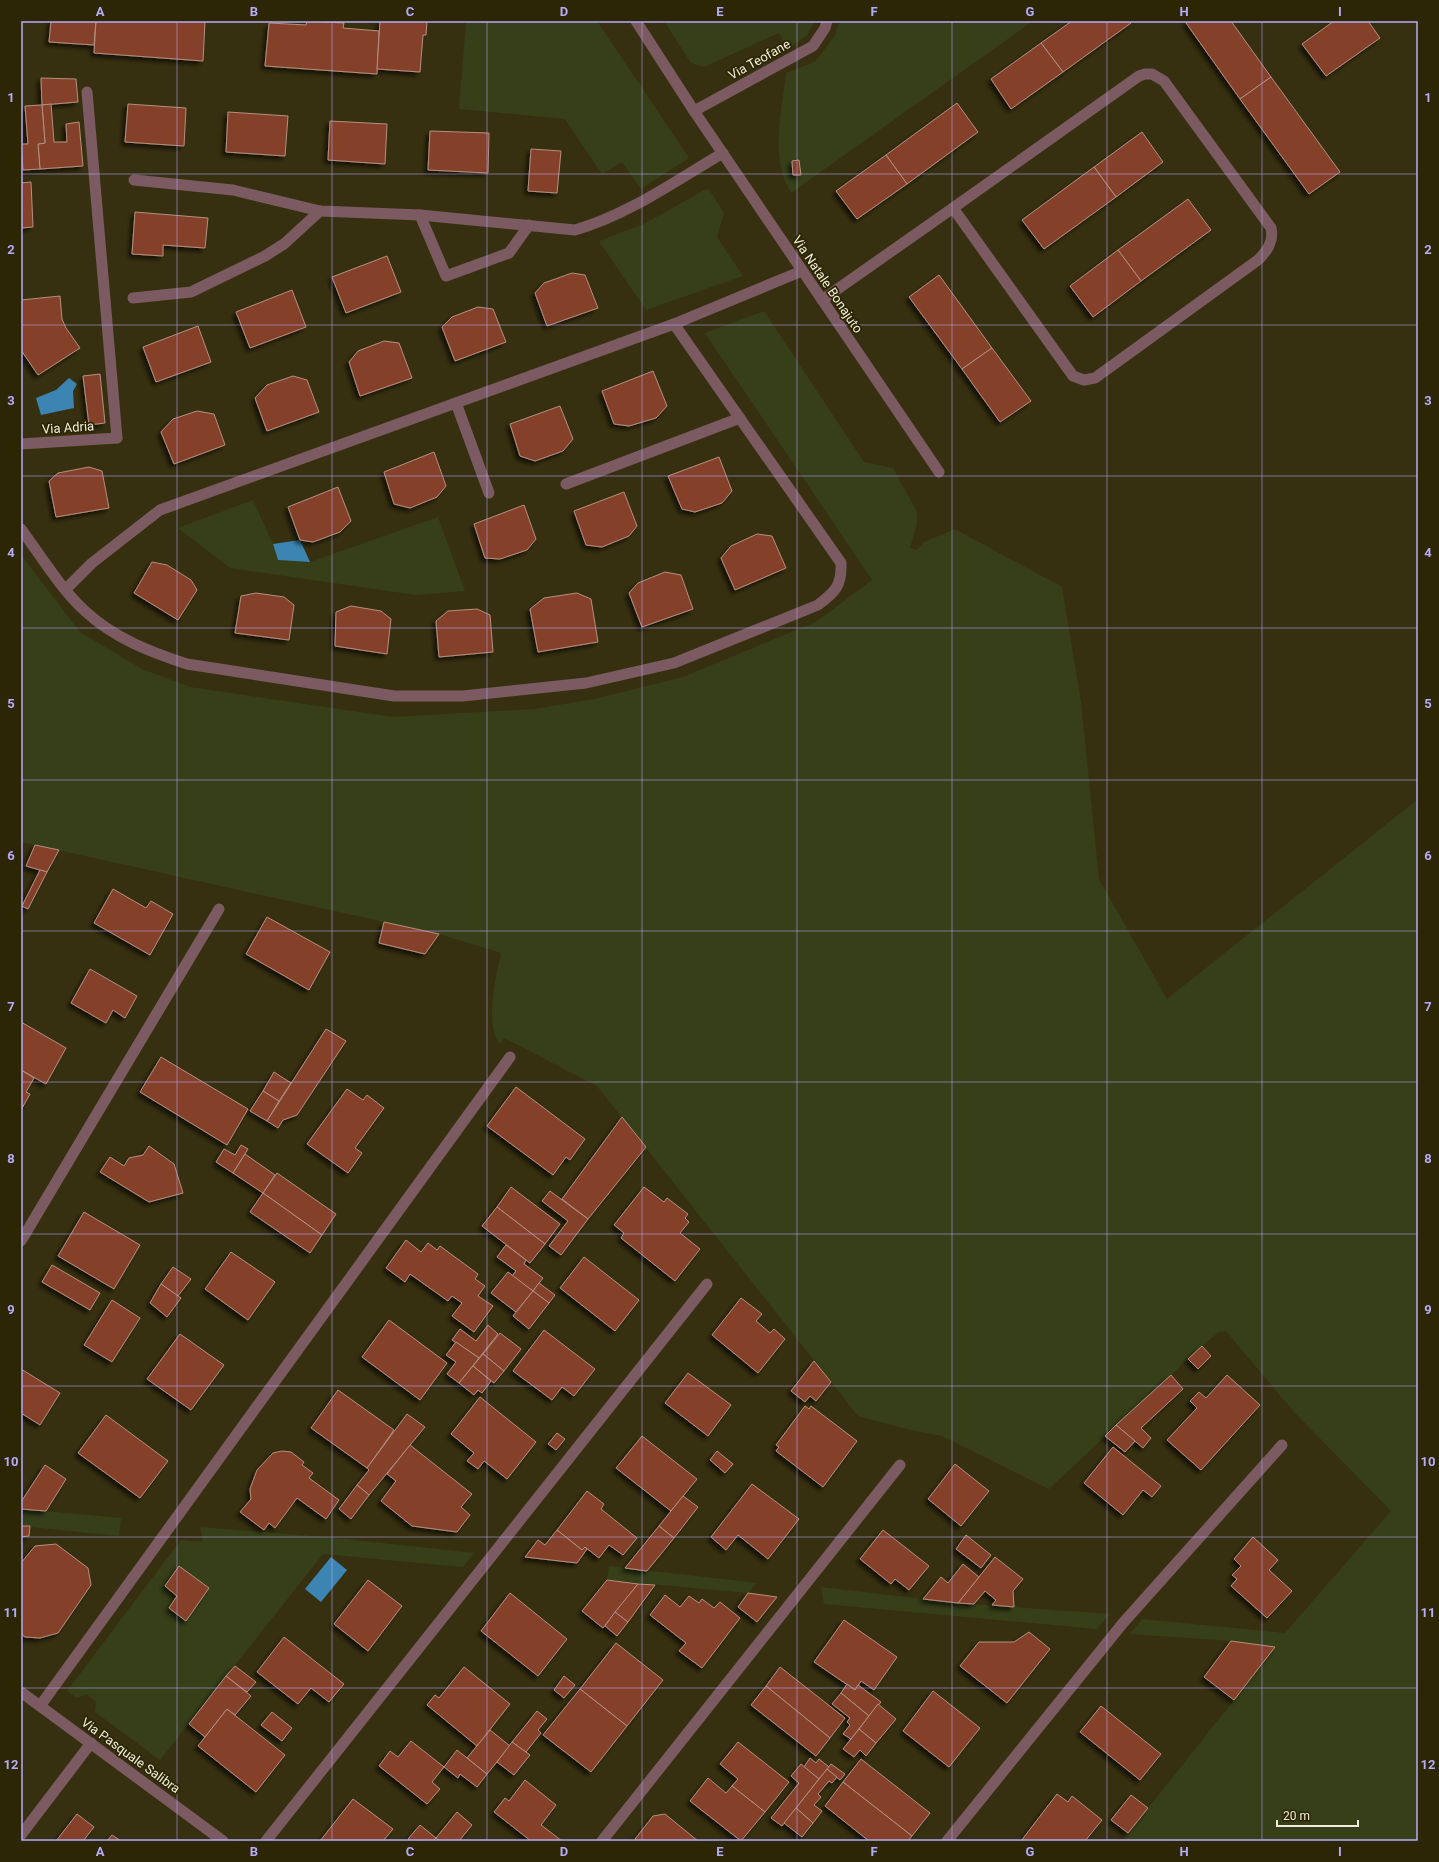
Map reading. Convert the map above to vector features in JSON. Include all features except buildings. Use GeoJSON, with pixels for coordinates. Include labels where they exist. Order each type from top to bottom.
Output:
{"type":"FeatureCollection","features":[{"type":"Feature","properties":{"kind":"street","name":"Via Natale Bonajuto"},"geometry":{"type":"LineString","coordinates":[[636,21],[694,111],[939,472]]}},
{"type":"Feature","properties":{"kind":"street","name":"Via Teofane"},"geometry":{"type":"LineString","coordinates":[[694,111],[813,46],[825,28],[827,21]]}},
{"type":"Feature","properties":{"kind":"street"},"geometry":{"type":"LineString","coordinates":[[822,300],[1139,76],[1152,74],[1164,81],[1174,94],[1271,228],[1272,239],[1267,251],[1258,260],[1095,378],[1084,380],[1073,376],[953,208]]}},
{"type":"Feature","properties":{"kind":"street","name":"Via Adria"},"geometry":{"type":"LineString","coordinates":[[21,444],[116,438],[87,92]]}},
{"type":"Feature","properties":{"kind":"street"},"geometry":{"type":"LineString","coordinates":[[134,180],[234,190],[320,211],[420,215],[575,230],[599,224],[626,210],[723,153]]}},
{"type":"Feature","properties":{"kind":"street"},"geometry":{"type":"LineString","coordinates":[[133,298],[191,292],[265,256],[284,244],[320,211]]}},
{"type":"Feature","properties":{"kind":"street"},"geometry":{"type":"LineString","coordinates":[[420,215],[446,276],[509,253],[529,225]]}},
{"type":"Feature","properties":{"kind":"street"},"geometry":{"type":"LineString","coordinates":[[66,589],[92,563],[160,510],[674,324],[802,271]]}},
{"type":"Feature","properties":{"kind":"street"},"geometry":{"type":"LineString","coordinates":[[21,529],[66,589],[85,611],[128,641],[162,656],[187,664],[394,696],[463,696],[586,683],[674,664],[818,605],[833,594],[842,578],[841,563],[674,324]]}},
{"type":"Feature","properties":{"kind":"street"},"geometry":{"type":"LineString","coordinates":[[456,403],[489,493]]}},
{"type":"Feature","properties":{"kind":"street"},"geometry":{"type":"LineString","coordinates":[[566,484],[740,418]]}},
{"type":"Feature","properties":{"kind":"street"},"geometry":{"type":"LineString","coordinates":[[21,1241],[219,909]]}},
{"type":"Feature","properties":{"kind":"street"},"geometry":{"type":"LineString","coordinates":[[40,1706],[510,1057]]}},
{"type":"Feature","properties":{"kind":"street"},"geometry":{"type":"LineString","coordinates":[[266,1841],[707,1284]]}},
{"type":"Feature","properties":{"kind":"street"},"geometry":{"type":"LineString","coordinates":[[947,1841],[1122,1623],[1282,1445]]}},
{"type":"Feature","properties":{"kind":"street"},"geometry":{"type":"LineString","coordinates":[[602,1841],[900,1465]]}},
{"type":"Feature","properties":{"kind":"street","name":"Via Pasquale Salibra"},"geometry":{"type":"LineString","coordinates":[[21,1692],[224,1841]]}},
{"type":"Feature","properties":{"kind":"street"},"geometry":{"type":"LineString","coordinates":[[21,1835],[91,1743]]}},
{"type":"Feature","properties":{"kind":"green space"},"geometry":{"type":"Polygon","coordinates":[[[466,21],[597,21],[689,158],[641,189],[622,162],[602,174],[565,119],[459,109],[466,21]]]}},
{"type":"Feature","properties":{"kind":"green space"},"geometry":{"type":"Polygon","coordinates":[[[664,21],[815,21],[807,35],[781,55],[783,40],[779,33],[704,67],[691,63],[664,21]]]}},
{"type":"Feature","properties":{"kind":"green space"},"geometry":{"type":"Polygon","coordinates":[[[840,21],[1033,21],[791,193],[784,179],[780,164],[779,149],[780,119],[786,73],[816,61],[835,35],[840,21]]]}},
{"type":"Feature","properties":{"kind":"green space"},"geometry":{"type":"Polygon","coordinates":[[[708,188],[724,213],[717,237],[743,276],[646,310],[599,241],[644,224],[708,188]]]}},
{"type":"Feature","properties":{"kind":"green space"},"geometry":{"type":"Polygon","coordinates":[[[764,311],[864,462],[893,468],[917,512],[917,523],[910,548],[917,550],[924,542],[955,529],[1062,587],[1081,702],[1099,879],[1167,999],[1418,799],[1418,1841],[1122,1841],[1234,1700],[1231,1641],[1130,1634],[1142,1619],[1285,1633],[1391,1511],[1294,1412],[1226,1331],[1219,1332],[1202,1346],[1049,1489],[942,1436],[910,1430],[858,1416],[597,1086],[504,1038],[500,1044],[495,1035],[492,1013],[494,987],[501,953],[439,934],[21,842],[21,555],[80,632],[142,669],[190,687],[393,717],[534,709],[594,699],[683,677],[816,622],[872,580],[705,333],[764,311]]]}},
{"type":"Feature","properties":{"kind":"green space"},"geometry":{"type":"Polygon","coordinates":[[[253,500],[273,544],[278,560],[310,562],[438,517],[465,591],[416,595],[230,568],[178,528],[253,500]]]}},
{"type":"Feature","properties":{"kind":"green space"},"geometry":{"type":"Polygon","coordinates":[[[21,1509],[121,1518],[119,1536],[21,1526],[21,1509]]]}},
{"type":"Feature","properties":{"kind":"green space"},"geometry":{"type":"Polygon","coordinates":[[[200,1527],[336,1538],[474,1553],[463,1567],[323,1554],[160,1760],[95,1712],[96,1702],[87,1694],[77,1698],[67,1691],[181,1540],[203,1542],[200,1527]]]}},
{"type":"Feature","properties":{"kind":"green space"},"geometry":{"type":"Polygon","coordinates":[[[609,1566],[757,1583],[748,1593],[607,1580],[609,1566]]]}},
{"type":"Feature","properties":{"kind":"green space"},"geometry":{"type":"Polygon","coordinates":[[[821,1587],[958,1603],[1110,1614],[1097,1629],[824,1604],[821,1587]]]}},
{"type":"Feature","properties":{"kind":"water"},"geometry":{"type":"Polygon","coordinates":[[[69,378],[77,384],[73,391],[74,408],[41,415],[36,398],[56,390],[69,378]]]}},
{"type":"Feature","properties":{"kind":"water"},"geometry":{"type":"Polygon","coordinates":[[[300,540],[310,562],[278,560],[273,544],[300,540]]]}},
{"type":"Feature","properties":{"kind":"water"},"geometry":{"type":"Polygon","coordinates":[[[331,1557],[347,1570],[321,1602],[305,1589],[331,1557]]]}}]}
